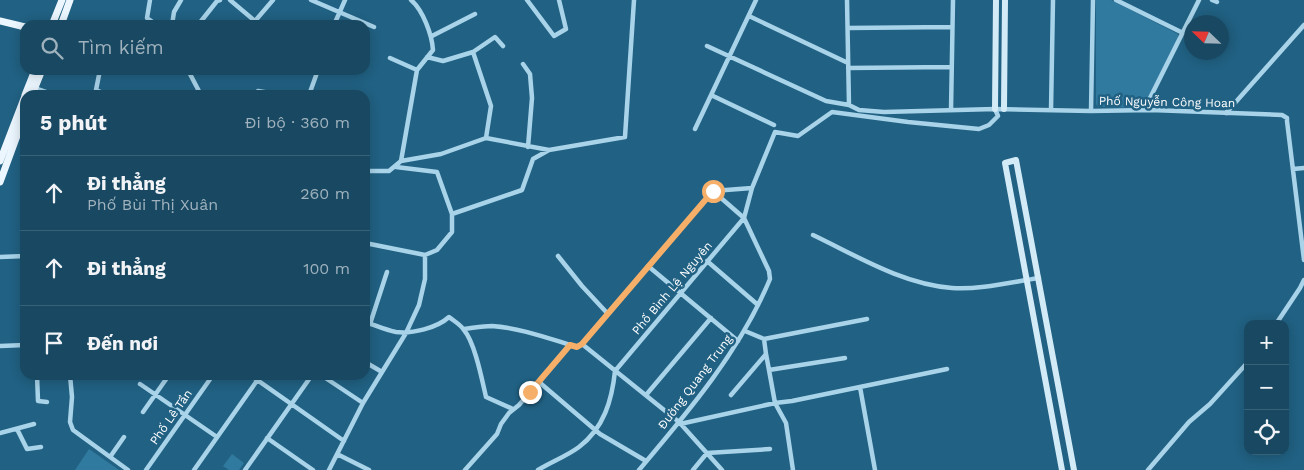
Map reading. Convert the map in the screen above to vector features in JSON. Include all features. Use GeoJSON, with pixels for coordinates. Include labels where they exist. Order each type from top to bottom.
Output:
{"type":"FeatureCollection","features":[{"type":"Feature","properties":{"kind":"main road"},"geometry":{"type":"LineString","coordinates":[[54,20],[62,0]]}},
{"type":"Feature","properties":{"kind":"main road"},"geometry":{"type":"LineString","coordinates":[[63,20],[70,0]]}},
{"type":"Feature","properties":{"kind":"main road"},"geometry":{"type":"LineString","coordinates":[[0,21],[20,26]]}},
{"type":"Feature","properties":{"kind":"main road"},"geometry":{"type":"LineString","coordinates":[[27,90],[33,75]]}},
{"type":"Feature","properties":{"kind":"main road"},"geometry":{"type":"LineString","coordinates":[[34,90],[40,75]]}},
{"type":"Feature","properties":{"kind":"main road"},"geometry":{"type":"LineString","coordinates":[[0,160],[20,108]]}},
{"type":"Feature","properties":{"kind":"main road"},"geometry":{"type":"LineString","coordinates":[[0,182],[20,128]]}},
{"type":"Feature","properties":{"kind":"street"},"geometry":{"type":"LineString","coordinates":[[150,0],[147,18],[150,20]]}},
{"type":"Feature","properties":{"kind":"street"},"geometry":{"type":"LineString","coordinates":[[173,20],[176,7],[181,0]]}},
{"type":"Feature","properties":{"kind":"street"},"geometry":{"type":"LineString","coordinates":[[202,20],[217,1],[220,0]]}},
{"type":"Feature","properties":{"kind":"street"},"geometry":{"type":"LineString","coordinates":[[230,0],[254,20]]}},
{"type":"Feature","properties":{"kind":"street"},"geometry":{"type":"LineString","coordinates":[[256,20],[273,0]]}},
{"type":"Feature","properties":{"kind":"street"},"geometry":{"type":"LineString","coordinates":[[311,0],[358,20]]}},
{"type":"Feature","properties":{"kind":"street"},"geometry":{"type":"LineString","coordinates":[[336,20],[345,0]]}},
{"type":"Feature","properties":{"kind":"street"},"geometry":{"type":"LineString","coordinates":[[370,171],[389,171],[401,161],[417,70],[433,50],[432,36],[412,0]]}},
{"type":"Feature","properties":{"kind":"street"},"geometry":{"type":"LineString","coordinates":[[527,0],[554,36],[566,29],[559,0]]}},
{"type":"Feature","properties":{"kind":"street"},"geometry":{"type":"LineString","coordinates":[[533,159],[549,150],[625,136],[634,0]]}},
{"type":"Feature","properties":{"kind":"street"},"geometry":{"type":"LineString","coordinates":[[696,129],[756,0]]}},
{"type":"Feature","properties":{"kind":"street"},"geometry":{"type":"LineString","coordinates":[[847,0],[849,106]]}},
{"type":"Feature","properties":{"kind":"street"},"geometry":{"type":"LineString","coordinates":[[951,110],[953,0]]}},
{"type":"Feature","properties":{"kind":"street"},"geometry":{"type":"LineString","coordinates":[[996,0],[995,109],[998,116]]}},
{"type":"Feature","properties":{"kind":"street"},"geometry":{"type":"LineString","coordinates":[[713,191],[744,218],[752,188],[775,132],[798,136],[832,112],[979,129],[989,126],[1004,109],[1005,0]]}},
{"type":"Feature","properties":{"kind":"street"},"geometry":{"type":"LineString","coordinates":[[1051,110],[1053,0]]}},
{"type":"Feature","properties":{"kind":"street"},"geometry":{"type":"LineString","coordinates":[[1091,111],[1094,0]]}},
{"type":"Feature","properties":{"kind":"street"},"geometry":{"type":"LineString","coordinates":[[1116,0],[1183,33]]}},
{"type":"Feature","properties":{"kind":"street"},"geometry":{"type":"LineString","coordinates":[[1144,110],[1199,0]]}},
{"type":"Feature","properties":{"kind":"street"},"geometry":{"type":"LineString","coordinates":[[432,36],[476,14]]}},
{"type":"Feature","properties":{"kind":"street"},"geometry":{"type":"LineString","coordinates":[[749,16],[848,65],[952,67]]}},
{"type":"Feature","properties":{"kind":"street"},"geometry":{"type":"LineString","coordinates":[[370,25],[374,27]]}},
{"type":"Feature","properties":{"kind":"street"},"geometry":{"type":"LineString","coordinates":[[1226,112],[1304,25]]}},
{"type":"Feature","properties":{"kind":"street"},"geometry":{"type":"LineString","coordinates":[[848,28],[952,26]]}},
{"type":"Feature","properties":{"kind":"street"},"geometry":{"type":"LineString","coordinates":[[427,57],[443,61],[473,52],[495,37],[503,46]]}},
{"type":"Feature","properties":{"kind":"street","name":"Phố Nguyễn Công Hoan"},"geometry":{"type":"LineString","coordinates":[[707,46],[826,101],[858,110],[884,112],[995,109],[1144,110],[1282,115],[1287,118],[1293,169]]}},
{"type":"Feature","properties":{"kind":"street"},"geometry":{"type":"LineString","coordinates":[[473,52],[491,106],[486,138]]}},
{"type":"Feature","properties":{"kind":"street"},"geometry":{"type":"LineString","coordinates":[[390,58],[417,70]]}},
{"type":"Feature","properties":{"kind":"street"},"geometry":{"type":"LineString","coordinates":[[523,64],[530,74],[532,98],[528,147]]}},
{"type":"Feature","properties":{"kind":"street"},"geometry":{"type":"LineString","coordinates":[[96,90],[99,75]]}},
{"type":"Feature","properties":{"kind":"street"},"geometry":{"type":"LineString","coordinates":[[190,75],[198,90]]}},
{"type":"Feature","properties":{"kind":"street"},"geometry":{"type":"LineString","coordinates":[[311,90],[317,75]]}},
{"type":"Feature","properties":{"kind":"street"},"geometry":{"type":"LineString","coordinates":[[711,95],[774,125]]}},
{"type":"Feature","properties":{"kind":"street"},"geometry":{"type":"LineString","coordinates":[[401,161],[441,154],[486,138],[549,150]]}},
{"type":"Feature","properties":{"kind":"street"},"geometry":{"type":"LineString","coordinates":[[452,214],[522,190],[538,148]]}},
{"type":"Feature","properties":{"kind":"street"},"geometry":{"type":"LineString","coordinates":[[1062,470],[1005,163],[1016,160],[1074,470]]}},
{"type":"Feature","properties":{"kind":"street"},"geometry":{"type":"LineString","coordinates":[[370,244],[424,255],[437,250],[452,232],[452,214],[437,172],[396,167]]}},
{"type":"Feature","properties":{"kind":"street"},"geometry":{"type":"LineString","coordinates":[[1304,168],[1293,169],[1304,260]]}},
{"type":"Feature","properties":{"kind":"street"},"geometry":{"type":"LineString","coordinates":[[464,329],[490,326],[510,328],[577,347],[582,344],[713,191],[752,188]]}},
{"type":"Feature","properties":{"kind":"street","name":"Phố Bình Lệ Nguyên"},"geometry":{"type":"LineString","coordinates":[[615,370],[744,218]]}},
{"type":"Feature","properties":{"kind":"street","name":"Đường Quang Trung"},"geometry":{"type":"LineString","coordinates":[[638,470],[680,423],[745,331],[770,279],[769,271],[744,218]]}},
{"type":"Feature","properties":{"kind":"street"},"geometry":{"type":"LineString","coordinates":[[814,234],[897,275],[924,283],[953,288],[988,286],[1039,278]]}},
{"type":"Feature","properties":{"kind":"street"},"geometry":{"type":"LineString","coordinates":[[329,470],[363,403],[406,332],[419,305],[425,279],[424,255]]}},
{"type":"Feature","properties":{"kind":"street"},"geometry":{"type":"LineString","coordinates":[[0,257],[20,256]]}},
{"type":"Feature","properties":{"kind":"street"},"geometry":{"type":"LineString","coordinates":[[558,256],[608,314]]}},
{"type":"Feature","properties":{"kind":"street"},"geometry":{"type":"LineString","coordinates":[[707,261],[758,305]]}},
{"type":"Feature","properties":{"kind":"street"},"geometry":{"type":"LineString","coordinates":[[648,266],[738,341]]}},
{"type":"Feature","properties":{"kind":"street"},"geometry":{"type":"LineString","coordinates":[[370,315],[387,272]]}},
{"type":"Feature","properties":{"kind":"street"},"geometry":{"type":"LineString","coordinates":[[1279,320],[1304,280]]}},
{"type":"Feature","properties":{"kind":"street"},"geometry":{"type":"LineString","coordinates":[[370,324],[394,332],[406,332],[431,326],[449,317],[464,329],[477,361],[486,397],[513,409]]}},
{"type":"Feature","properties":{"kind":"street"},"geometry":{"type":"LineString","coordinates":[[646,396],[711,318]]}},
{"type":"Feature","properties":{"kind":"street"},"geometry":{"type":"LineString","coordinates":[[745,331],[764,339],[867,319]]}},
{"type":"Feature","properties":{"kind":"street"},"geometry":{"type":"LineString","coordinates":[[764,339],[775,403],[786,423],[793,470]]}},
{"type":"Feature","properties":{"kind":"street"},"geometry":{"type":"LineString","coordinates":[[582,344],[680,423],[722,470]]}},
{"type":"Feature","properties":{"kind":"street"},"geometry":{"type":"LineString","coordinates":[[0,346],[20,345]]}},
{"type":"Feature","properties":{"kind":"street"},"geometry":{"type":"LineString","coordinates":[[466,470],[497,434],[500,424],[570,345]]}},
{"type":"Feature","properties":{"kind":"street"},"geometry":{"type":"LineString","coordinates":[[731,395],[766,354]]}},
{"type":"Feature","properties":{"kind":"street"},"geometry":{"type":"LineString","coordinates":[[769,370],[845,358]]}},
{"type":"Feature","properties":{"kind":"street"},"geometry":{"type":"LineString","coordinates":[[370,365],[382,372]]}},
{"type":"Feature","properties":{"kind":"street"},"geometry":{"type":"LineString","coordinates":[[1148,470],[1189,422],[1210,404],[1245,365]]}},
{"type":"Feature","properties":{"kind":"street"},"geometry":{"type":"LineString","coordinates":[[680,423],[947,369]]}},
{"type":"Feature","properties":{"kind":"street"},"geometry":{"type":"LineString","coordinates":[[538,470],[580,447],[601,424],[613,388],[615,370]]}},
{"type":"Feature","properties":{"kind":"street"},"geometry":{"type":"LineString","coordinates":[[37,380],[38,401],[47,402]]}},
{"type":"Feature","properties":{"kind":"street"},"geometry":{"type":"LineString","coordinates":[[70,380],[70,422],[73,430],[128,470]]}},
{"type":"Feature","properties":{"kind":"street"},"geometry":{"type":"LineString","coordinates":[[142,412],[165,380]]}},
{"type":"Feature","properties":{"kind":"street","name":"Phố Lê Tần"},"geometry":{"type":"LineString","coordinates":[[146,470],[210,380]]}},
{"type":"Feature","properties":{"kind":"street"},"geometry":{"type":"LineString","coordinates":[[194,470],[258,380],[344,441]]}},
{"type":"Feature","properties":{"kind":"street"},"geometry":{"type":"LineString","coordinates":[[244,470],[308,380]]}},
{"type":"Feature","properties":{"kind":"street"},"geometry":{"type":"LineString","coordinates":[[328,380],[363,403]]}},
{"type":"Feature","properties":{"kind":"street"},"geometry":{"type":"LineString","coordinates":[[539,382],[600,434],[646,461]]}},
{"type":"Feature","properties":{"kind":"street"},"geometry":{"type":"LineString","coordinates":[[140,384],[217,437]]}},
{"type":"Feature","properties":{"kind":"street"},"geometry":{"type":"LineString","coordinates":[[860,387],[875,470]]}},
{"type":"Feature","properties":{"kind":"street"},"geometry":{"type":"LineString","coordinates":[[0,433],[34,424]]}},
{"type":"Feature","properties":{"kind":"street"},"geometry":{"type":"LineString","coordinates":[[18,429],[27,449],[41,447]]}},
{"type":"Feature","properties":{"kind":"street"},"geometry":{"type":"LineString","coordinates":[[110,457],[124,438]]}},
{"type":"Feature","properties":{"kind":"street"},"geometry":{"type":"LineString","coordinates":[[267,438],[313,470]]}},
{"type":"Feature","properties":{"kind":"street"},"geometry":{"type":"LineString","coordinates":[[693,470],[707,453],[770,449]]}},
{"type":"Feature","properties":{"kind":"street"},"geometry":{"type":"LineString","coordinates":[[337,454],[369,470]]}},
{"type":"Feature","properties":{"kind":"shaded area"},"geometry":{"type":"Polygon","coordinates":[[[1096,0],[1111,0],[1178,34],[1178,38],[1141,108],[1098,107],[1096,104],[1096,0]]]}},
{"type":"Feature","properties":{"kind":"shaded area"},"geometry":{"type":"Polygon","coordinates":[[[89,449],[119,470],[75,470],[89,449]]]}},
{"type":"Feature","properties":{"kind":"shaded area"},"geometry":{"type":"Polygon","coordinates":[[[232,454],[244,463],[239,470],[229,470],[223,466],[232,454]]]}},
{"type":"Feature","properties":{"kind":"route"},"geometry":{"type":"LineString","coordinates":[[530,392],[570,345],[577,347],[582,344],[713,191]]}}]}
